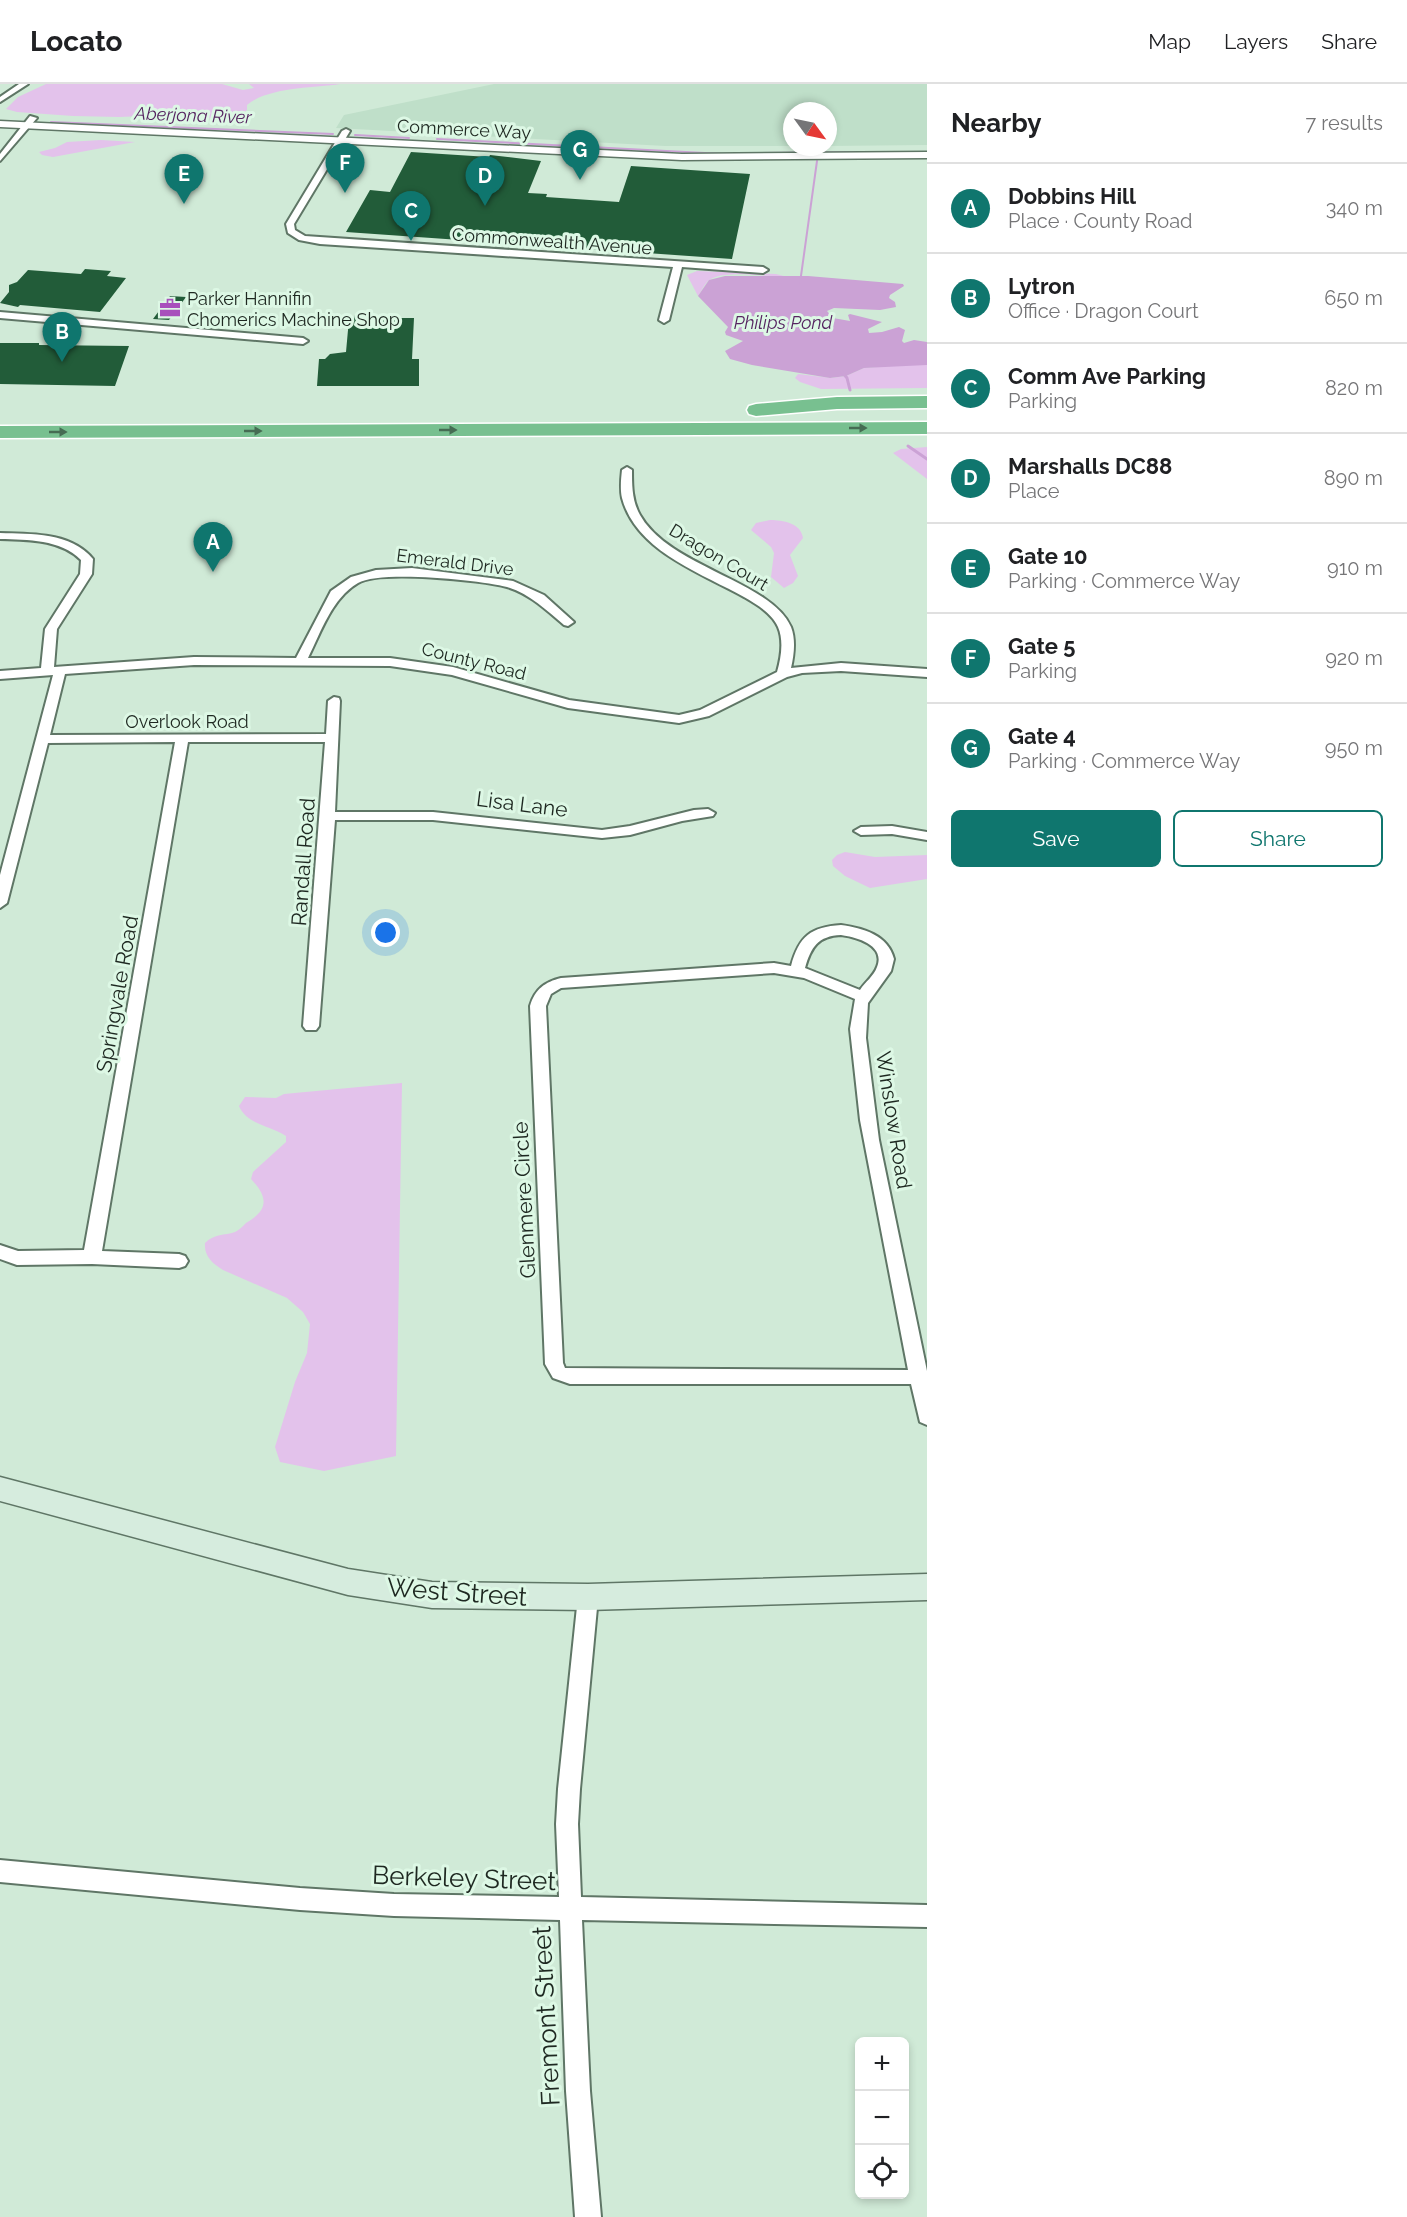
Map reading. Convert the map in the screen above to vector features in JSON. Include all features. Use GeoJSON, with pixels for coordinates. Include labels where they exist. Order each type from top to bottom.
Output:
{"type":"FeatureCollection","features":[{"type":"Feature","properties":{"kind":"highway"},"geometry":{"type":"LineString","coordinates":[[756,410],[837,403],[927,402]]}},
{"type":"Feature","properties":{"kind":"highway"},"geometry":{"type":"LineString","coordinates":[[732,410],[927,409]]}},
{"type":"Feature","properties":{"kind":"highway"},"geometry":{"type":"LineString","coordinates":[[0,432],[927,428]]}},
{"type":"Feature","properties":{"kind":"highway"},"geometry":{"type":"LineString","coordinates":[[547,429],[639,436],[927,446]]}},
{"type":"Feature","properties":{"kind":"main road","name":"West Street"},"geometry":{"type":"LineString","coordinates":[[0,1489],[375,1587],[462,1597],[588,1597],[927,1587]]}},
{"type":"Feature","properties":{"kind":"street"},"geometry":{"type":"LineString","coordinates":[[0,100],[24,84]]}},
{"type":"Feature","properties":{"kind":"street","name":"Commerce Way"},"geometry":{"type":"LineString","coordinates":[[0,116],[30,122]]}},
{"type":"Feature","properties":{"kind":"street"},"geometry":{"type":"LineString","coordinates":[[0,159],[30,122]]}},
{"type":"Feature","properties":{"kind":"street","name":"Commerce Way"},"geometry":{"type":"LineString","coordinates":[[0,124],[30,122],[680,149],[927,147]]}},
{"type":"Feature","properties":{"kind":"street","name":"Commerce Way"},"geometry":{"type":"LineString","coordinates":[[344,135],[682,157],[927,155]]}},
{"type":"Feature","properties":{"kind":"street","name":"Commonwealth Avenue"},"geometry":{"type":"LineString","coordinates":[[344,135],[290,224],[291,231],[299,237],[320,241],[763,270]]}},
{"type":"Feature","properties":{"kind":"street","name":"Commonwealth Avenue"},"geometry":{"type":"LineString","coordinates":[[664,320],[678,266]]}},
{"type":"Feature","properties":{"kind":"street"},"geometry":{"type":"LineString","coordinates":[[0,315],[303,341]]}},
{"type":"Feature","properties":{"kind":"street","name":"Dragon Court"},"geometry":{"type":"LineString","coordinates":[[627,470],[630,504],[642,524],[656,540],[670,551],[759,601],[776,615],[785,630],[787,640],[783,674]]}},
{"type":"Feature","properties":{"kind":"street"},"geometry":{"type":"LineString","coordinates":[[0,536],[57,542],[76,549],[87,560],[86,574],[51,629],[53,672],[42,739],[0,903]]}},
{"type":"Feature","properties":{"kind":"street","name":"Emerald Drive"},"geometry":{"type":"LineString","coordinates":[[301,660],[334,594],[355,579],[376,574],[412,572],[509,584],[540,598],[568,622]]}},
{"type":"Feature","properties":{"kind":"street","name":"County Road"},"geometry":{"type":"LineString","coordinates":[[0,675],[194,661],[390,662],[437,667],[568,704],[679,719],[710,711],[783,674],[802,669],[829,667],[927,673]]}},
{"type":"Feature","properties":{"kind":"street","name":"Randall Road"},"geometry":{"type":"LineString","coordinates":[[311,1026],[328,816],[334,701]]}},
{"type":"Feature","properties":{"kind":"street","name":"Overlook Road"},"geometry":{"type":"LineString","coordinates":[[42,739],[331,738]]}},
{"type":"Feature","properties":{"kind":"street","name":"Springvale Road"},"geometry":{"type":"LineString","coordinates":[[92,1257],[182,739]]}},
{"type":"Feature","properties":{"kind":"street","name":"Lisa Lane"},"geometry":{"type":"LineString","coordinates":[[328,816],[433,816],[602,834],[630,832],[689,814],[708,813]]}},
{"type":"Feature","properties":{"kind":"street"},"geometry":{"type":"LineString","coordinates":[[861,831],[892,830],[927,836]]}},
{"type":"Feature","properties":{"kind":"street","name":"Winslow Road"},"geometry":{"type":"LineString","coordinates":[[797,971],[807,944],[817,936],[833,931],[860,934],[880,946],[886,959],[882,973],[863,997],[858,1023],[867,1119],[927,1417]]}},
{"type":"Feature","properties":{"kind":"street","name":"Glenmere Circle"},"geometry":{"type":"LineString","coordinates":[[863,997],[797,971],[759,969],[570,982],[550,987],[541,996],[537,1006],[555,1367],[559,1374],[570,1377],[919,1377]]}},
{"type":"Feature","properties":{"kind":"street"},"geometry":{"type":"LineString","coordinates":[[0,1252],[8,1261],[92,1257],[180,1261]]}},
{"type":"Feature","properties":{"kind":"street","name":"Fremont Street"},"geometry":{"type":"LineString","coordinates":[[588,1597],[569,1789],[570,1909],[578,2091],[588,2217]]}},
{"type":"Feature","properties":{"kind":"street","name":"Berkeley Street"},"geometry":{"type":"LineString","coordinates":[[0,1871],[348,1903],[927,1916]]}},
{"type":"Feature","properties":{"kind":"shaded area"},"geometry":{"type":"Polygon","coordinates":[[[46,84],[222,84],[243,90],[254,88],[249,84],[340,84],[292,89],[267,95],[247,105],[242,119],[236,120],[171,115],[73,116],[17,112],[6,109],[18,97],[46,84]]]}},
{"type":"Feature","properties":{"kind":"shaded area"},"geometry":{"type":"Polygon","coordinates":[[[494,84],[927,84],[927,145],[837,146],[837,102],[783,102],[783,146],[665,146],[336,128],[344,115],[494,84]]]}},
{"type":"Feature","properties":{"kind":"shaded area"},"geometry":{"type":"Polygon","coordinates":[[[101,140],[135,142],[53,157],[42,155],[39,152],[67,142],[101,140]]]}},
{"type":"Feature","properties":{"kind":"shaded area"},"geometry":{"type":"Polygon","coordinates":[[[697,271],[776,274],[791,278],[730,274],[708,281],[698,296],[687,275],[697,271]]]}},
{"type":"Feature","properties":{"kind":"shaded area"},"geometry":{"type":"Polygon","coordinates":[[[927,365],[927,388],[821,389],[795,378],[798,374],[831,378],[846,376],[864,368],[927,365]]]}},
{"type":"Feature","properties":{"kind":"shaded area"},"geometry":{"type":"Polygon","coordinates":[[[927,447],[927,479],[893,453],[901,449],[927,447]]]}},
{"type":"Feature","properties":{"kind":"shaded area"},"geometry":{"type":"Polygon","coordinates":[[[770,520],[786,522],[795,526],[802,533],[803,538],[790,555],[798,576],[793,583],[784,588],[771,577],[774,553],[771,547],[751,530],[756,523],[770,520]]]}},
{"type":"Feature","properties":{"kind":"shaded area"},"geometry":{"type":"Polygon","coordinates":[[[845,852],[875,857],[927,855],[927,879],[870,888],[845,876],[833,866],[832,860],[845,852]]]}},
{"type":"Feature","properties":{"kind":"shaded area"},"geometry":{"type":"Polygon","coordinates":[[[402,1083],[396,1456],[324,1471],[280,1462],[275,1447],[295,1382],[307,1353],[310,1324],[303,1312],[287,1298],[223,1270],[212,1262],[205,1248],[205,1243],[209,1240],[235,1232],[259,1213],[264,1203],[261,1192],[251,1179],[253,1172],[286,1142],[286,1136],[253,1121],[239,1106],[245,1097],[276,1098],[284,1094],[402,1083]]]}},
{"type":"Feature","properties":{"kind":"water","name":"Philips Pond"},"geometry":{"type":"Polygon","coordinates":[[[725,276],[808,276],[903,284],[904,286],[889,298],[895,302],[896,307],[880,310],[834,308],[827,311],[833,318],[850,321],[848,315],[850,314],[882,322],[868,329],[869,333],[899,327],[905,330],[902,341],[904,343],[914,340],[927,342],[927,365],[864,368],[846,376],[830,378],[730,359],[725,351],[743,341],[726,335],[728,327],[698,296],[709,280],[725,276]]]}},
{"type":"Feature","properties":{"kind":"building"},"geometry":{"type":"Polygon","coordinates":[[[411,152],[489,157],[490,155],[541,161],[528,193],[547,194],[546,197],[619,202],[631,166],[750,174],[732,259],[346,232],[370,190],[390,192],[411,152]]]}},
{"type":"Feature","properties":{"kind":"building"},"geometry":{"type":"Polygon","coordinates":[[[85,269],[111,271],[107,276],[126,278],[100,312],[20,305],[18,307],[0,303],[9,292],[9,285],[17,282],[28,270],[81,274],[85,269]]]}},
{"type":"Feature","properties":{"kind":"building","name":"Parker Hannifin Chomerics Machine Shop"},"geometry":{"type":"Polygon","coordinates":[[[170,296],[186,297],[169,320],[153,319],[170,296]]]}},
{"type":"Feature","properties":{"kind":"building"},"geometry":{"type":"Polygon","coordinates":[[[355,315],[376,315],[376,318],[414,318],[412,359],[419,359],[419,386],[317,386],[319,359],[325,359],[330,354],[346,352],[349,319],[354,319],[355,315]]]}},
{"type":"Feature","properties":{"kind":"building"},"geometry":{"type":"Polygon","coordinates":[[[0,343],[129,346],[115,386],[0,384],[0,343]]]}},
{"type":"Feature","properties":{"kind":"waterway","name":"Aberjona River"},"geometry":{"type":"LineString","coordinates":[[51,122],[333,134]]}},
{"type":"Feature","properties":{"kind":"waterway","name":"Aberjona River"},"geometry":{"type":"LineString","coordinates":[[355,135],[409,138]]}},
{"type":"Feature","properties":{"kind":"waterway","name":"Aberjona River"},"geometry":{"type":"LineString","coordinates":[[437,139],[724,154]]}},
{"type":"Feature","properties":{"kind":"waterway","name":"Aberjona River"},"geometry":{"type":"LineString","coordinates":[[754,153],[872,152]]}},
{"type":"Feature","properties":{"kind":"waterway"},"geometry":{"type":"LineString","coordinates":[[800,283],[817,161]]}},
{"type":"Feature","properties":{"kind":"waterway"},"geometry":{"type":"LineString","coordinates":[[842,372],[847,378],[850,390]]}},
{"type":"Feature","properties":{"kind":"waterway"},"geometry":{"type":"LineString","coordinates":[[908,446],[927,459]]}},
{"type":"Feature","properties":{"kind":"place","name":"Gate 4"},"geometry":{"type":"Point","coordinates":[580,180]}},
{"type":"Feature","properties":{"kind":"place","name":"Gate 5"},"geometry":{"type":"Point","coordinates":[345,193]}},
{"type":"Feature","properties":{"kind":"place","name":"Gate 10"},"geometry":{"type":"Point","coordinates":[184,204]}},
{"type":"Feature","properties":{"kind":"place","name":"Marshalls DC88"},"geometry":{"type":"Point","coordinates":[485,206]}},
{"type":"Feature","properties":{"kind":"place","name":"Comm Ave Parking"},"geometry":{"type":"Point","coordinates":[411,241]}},
{"type":"Feature","properties":{"kind":"place","name":"Parker Hannifin Chomerics Machine Shop"},"geometry":{"type":"Point","coordinates":[170,308]}},
{"type":"Feature","properties":{"kind":"place","name":"Lytron"},"geometry":{"type":"Point","coordinates":[62,362]}},
{"type":"Feature","properties":{"kind":"place","name":"Dobbins Hill"},"geometry":{"type":"Point","coordinates":[213,572]}}]}
